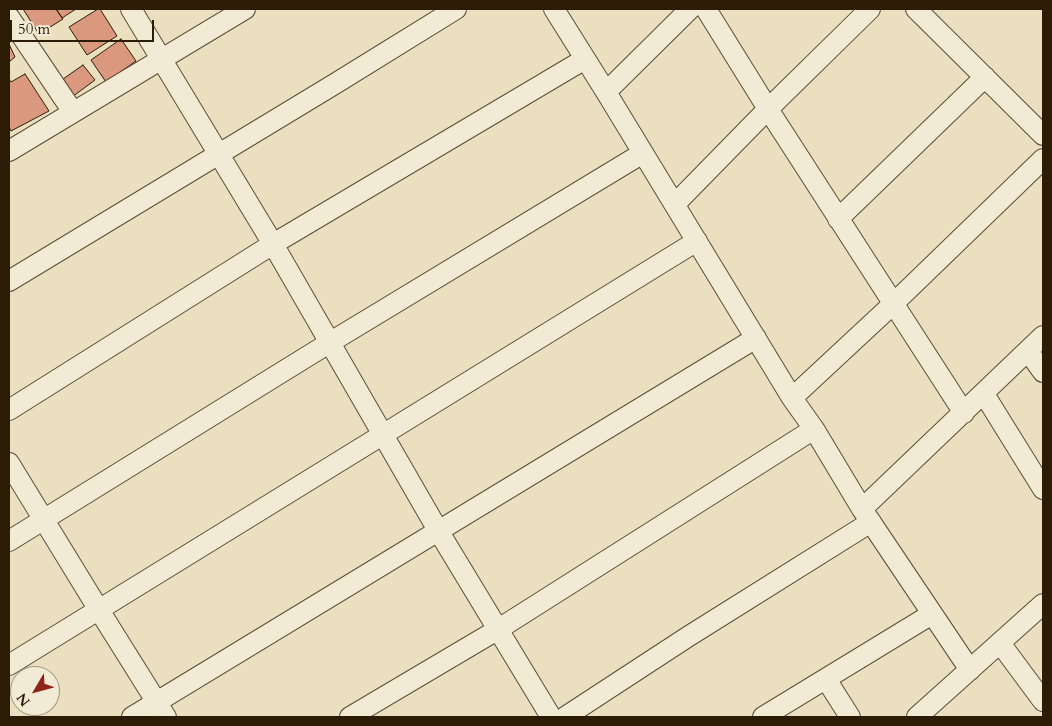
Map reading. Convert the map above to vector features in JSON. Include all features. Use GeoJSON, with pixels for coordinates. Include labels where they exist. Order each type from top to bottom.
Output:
{"type":"FeatureCollection","features":[{"type":"Feature","properties":{"kind":"street"},"geometry":{"type":"LineString","coordinates":[[131,9],[273,244],[439,532],[551,717]]}},
{"type":"Feature","properties":{"kind":"street"},"geometry":{"type":"LineString","coordinates":[[9,281],[334,85],[456,9]]}},
{"type":"Feature","properties":{"kind":"street"},"geometry":{"type":"LineString","coordinates":[[554,9],[792,398],[970,670]]}},
{"type":"Feature","properties":{"kind":"street"},"geometry":{"type":"LineString","coordinates":[[606,92],[690,9]]}},
{"type":"Feature","properties":{"kind":"street"},"geometry":{"type":"LineString","coordinates":[[706,9],[838,219],[964,413]]}},
{"type":"Feature","properties":{"kind":"street"},"geometry":{"type":"LineString","coordinates":[[675,204],[870,9]]}},
{"type":"Feature","properties":{"kind":"street"},"geometry":{"type":"LineString","coordinates":[[916,9],[1043,135]]}},
{"type":"Feature","properties":{"kind":"street"},"geometry":{"type":"LineString","coordinates":[[9,151],[162,60],[241,10]]}},
{"type":"Feature","properties":{"kind":"street"},"geometry":{"type":"LineString","coordinates":[[9,17],[73,112]]}},
{"type":"Feature","properties":{"kind":"street"},"geometry":{"type":"LineString","coordinates":[[9,410],[273,244],[585,59]]}},
{"type":"Feature","properties":{"kind":"street"},"geometry":{"type":"LineString","coordinates":[[838,219],[985,77]]}},
{"type":"Feature","properties":{"kind":"street"},"geometry":{"type":"LineString","coordinates":[[9,541],[329,343],[643,153]]}},
{"type":"Feature","properties":{"kind":"street"},"geometry":{"type":"LineString","coordinates":[[792,398],[894,304],[1043,159]]}},
{"type":"Feature","properties":{"kind":"street"},"geometry":{"type":"LineString","coordinates":[[9,665],[697,241]]}},
{"type":"Feature","properties":{"kind":"street"},"geometry":{"type":"LineString","coordinates":[[565,717],[689,636],[867,515],[964,413],[1043,336]]}},
{"type":"Feature","properties":{"kind":"street"},"geometry":{"type":"LineString","coordinates":[[132,717],[162,709],[439,532],[756,338]]}},
{"type":"Feature","properties":{"kind":"street"},"geometry":{"type":"LineString","coordinates":[[1028,351],[1043,372]]}},
{"type":"Feature","properties":{"kind":"street"},"geometry":{"type":"LineString","coordinates":[[984,394],[1043,488]]}},
{"type":"Feature","properties":{"kind":"street"},"geometry":{"type":"LineString","coordinates":[[350,717],[497,630],[814,429]]}},
{"type":"Feature","properties":{"kind":"street"},"geometry":{"type":"LineString","coordinates":[[9,463],[162,709]]}},
{"type":"Feature","properties":{"kind":"street"},"geometry":{"type":"LineString","coordinates":[[917,717],[937,710],[970,670],[1043,604]]}},
{"type":"Feature","properties":{"kind":"street"},"geometry":{"type":"LineString","coordinates":[[763,717],[932,614]]}},
{"type":"Feature","properties":{"kind":"street"},"geometry":{"type":"LineString","coordinates":[[1000,643],[1043,701]]}},
{"type":"Feature","properties":{"kind":"street"},"geometry":{"type":"LineString","coordinates":[[826,679],[850,717]]}},
{"type":"Feature","properties":{"kind":"building"},"geometry":{"type":"Polygon","coordinates":[[[23,9],[56,9],[63,19],[39,34],[23,9]]]}},
{"type":"Feature","properties":{"kind":"building"},"geometry":{"type":"Polygon","coordinates":[[[56,9],[76,9],[62,18],[56,9]]]}},
{"type":"Feature","properties":{"kind":"building"},"geometry":{"type":"Polygon","coordinates":[[[100,9],[117,36],[87,55],[69,27],[100,9]]]}},
{"type":"Feature","properties":{"kind":"building"},"geometry":{"type":"Polygon","coordinates":[[[121,39],[136,61],[106,82],[91,60],[121,39]]]}},
{"type":"Feature","properties":{"kind":"building"},"geometry":{"type":"Polygon","coordinates":[[[9,44],[15,57],[9,62],[9,44]]]}},
{"type":"Feature","properties":{"kind":"building"},"geometry":{"type":"Polygon","coordinates":[[[83,65],[95,80],[68,100],[56,84],[83,65]]]}},
{"type":"Feature","properties":{"kind":"building"},"geometry":{"type":"Polygon","coordinates":[[[25,74],[49,111],[11,131],[9,127],[9,79],[11,82],[25,74]]]}}]}
